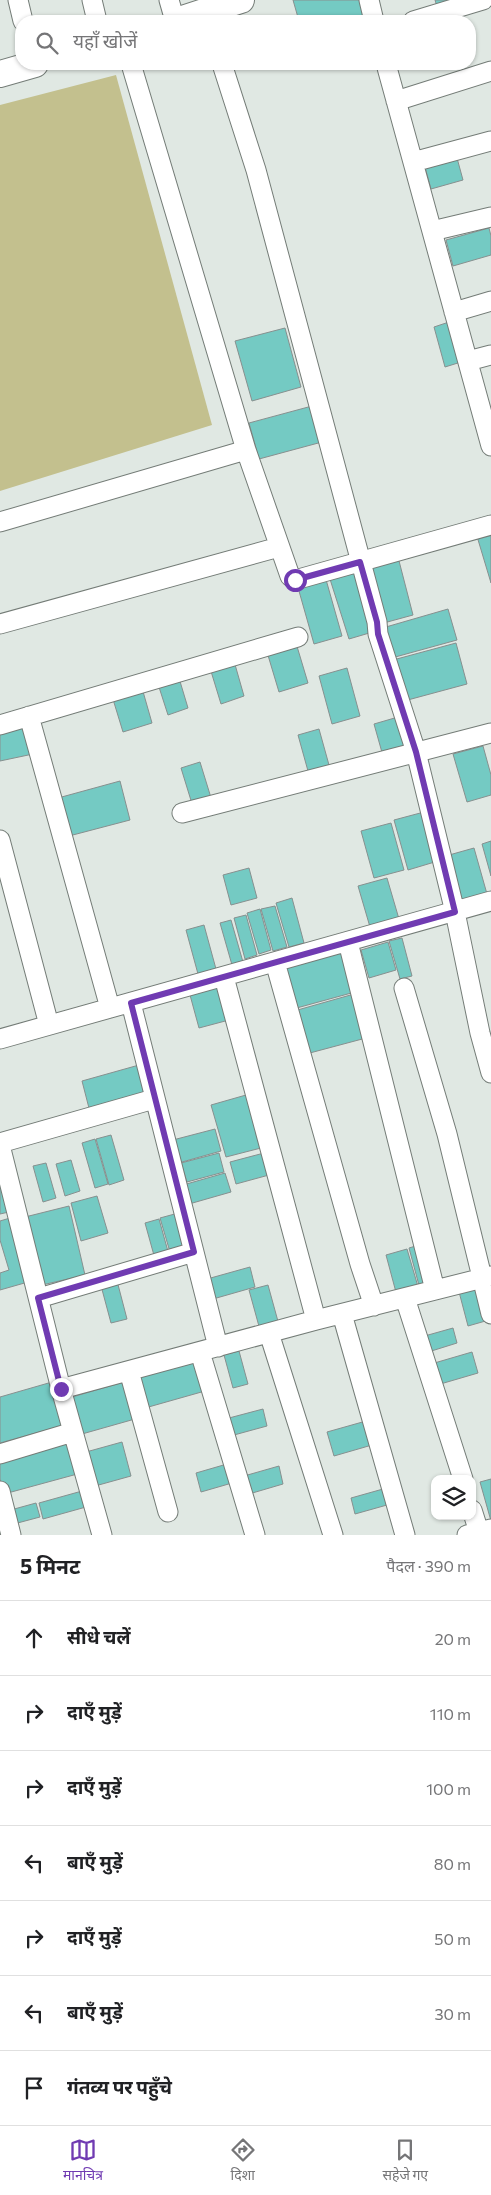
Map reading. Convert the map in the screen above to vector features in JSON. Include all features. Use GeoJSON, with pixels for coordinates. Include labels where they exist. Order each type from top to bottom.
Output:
{"type":"FeatureCollection","features":[{"type":"Feature","properties":{"kind":"street"},"geometry":{"type":"LineString","coordinates":[[18,0],[22,15]]}},
{"type":"Feature","properties":{"kind":"street"},"geometry":{"type":"LineString","coordinates":[[92,0],[96,15]]}},
{"type":"Feature","properties":{"kind":"street"},"geometry":{"type":"LineString","coordinates":[[170,0],[174,15]]}},
{"type":"Feature","properties":{"kind":"street"},"geometry":{"type":"LineString","coordinates":[[209,15],[242,0]]}},
{"type":"Feature","properties":{"kind":"street"},"geometry":{"type":"LineString","coordinates":[[368,0],[372,15]]}},
{"type":"Feature","properties":{"kind":"street"},"geometry":{"type":"LineString","coordinates":[[433,15],[483,0]]}},
{"type":"Feature","properties":{"kind":"street"},"geometry":{"type":"LineString","coordinates":[[0,74],[15,70]]}},
{"type":"Feature","properties":{"kind":"street"},"geometry":{"type":"LineString","coordinates":[[133,70],[246,450],[290,576],[295,580],[491,525]]}},
{"type":"Feature","properties":{"kind":"street"},"geometry":{"type":"LineString","coordinates":[[224,70],[256,170],[377,622],[378,634],[416,752],[455,912],[480,1034],[491,1073]]}},
{"type":"Feature","properties":{"kind":"street"},"geometry":{"type":"LineString","coordinates":[[388,70],[490,438]]}},
{"type":"Feature","properties":{"kind":"street"},"geometry":{"type":"LineString","coordinates":[[396,101],[491,71]]}},
{"type":"Feature","properties":{"kind":"street"},"geometry":{"type":"LineString","coordinates":[[413,162],[491,141]]}},
{"type":"Feature","properties":{"kind":"street"},"geometry":{"type":"LineString","coordinates":[[432,231],[491,217]]}},
{"type":"Feature","properties":{"kind":"street"},"geometry":{"type":"LineString","coordinates":[[454,312],[491,302]]}},
{"type":"Feature","properties":{"kind":"street"},"geometry":{"type":"LineString","coordinates":[[468,361],[491,355]]}},
{"type":"Feature","properties":{"kind":"street"},"geometry":{"type":"LineString","coordinates":[[0,522],[246,450]]}},
{"type":"Feature","properties":{"kind":"street"},"geometry":{"type":"LineString","coordinates":[[0,624],[280,547]]}},
{"type":"Feature","properties":{"kind":"street"},"geometry":{"type":"LineString","coordinates":[[0,725],[298,637]]}},
{"type":"Feature","properties":{"kind":"street"},"geometry":{"type":"LineString","coordinates":[[29,716],[110,1008]]}},
{"type":"Feature","properties":{"kind":"street"},"geometry":{"type":"LineString","coordinates":[[182,813],[491,733]]}},
{"type":"Feature","properties":{"kind":"street"},"geometry":{"type":"LineString","coordinates":[[0,840],[49,1025]]}},
{"type":"Feature","properties":{"kind":"street"},"geometry":{"type":"LineString","coordinates":[[0,1039],[491,902]]}},
{"type":"Feature","properties":{"kind":"street"},"geometry":{"type":"LineString","coordinates":[[348,942],[435,1290]]}},
{"type":"Feature","properties":{"kind":"street"},"geometry":{"type":"LineString","coordinates":[[275,962],[357,1255],[374,1306]]}},
{"type":"Feature","properties":{"kind":"street"},"geometry":{"type":"LineString","coordinates":[[224,977],[316,1320]]}},
{"type":"Feature","properties":{"kind":"street"},"geometry":{"type":"LineString","coordinates":[[404,988],[447,1134],[486,1277],[491,1314]]}},
{"type":"Feature","properties":{"kind":"street"},"geometry":{"type":"LineString","coordinates":[[131,1003],[218,1347]]}},
{"type":"Feature","properties":{"kind":"street"},"geometry":{"type":"LineString","coordinates":[[102,1535],[61,1389],[38,1298],[9,1216],[0,1144],[154,1099]]}},
{"type":"Feature","properties":{"kind":"street"},"geometry":{"type":"LineString","coordinates":[[38,1298],[194,1252]]}},
{"type":"Feature","properties":{"kind":"street"},"geometry":{"type":"LineString","coordinates":[[61,1389],[316,1320],[486,1277]]}},
{"type":"Feature","properties":{"kind":"street"},"geometry":{"type":"LineString","coordinates":[[405,1298],[461,1475]]}},
{"type":"Feature","properties":{"kind":"street"},"geometry":{"type":"LineString","coordinates":[[342,1314],[405,1535]]}},
{"type":"Feature","properties":{"kind":"street"},"geometry":{"type":"LineString","coordinates":[[269,1333],[333,1535]]}},
{"type":"Feature","properties":{"kind":"street"},"geometry":{"type":"LineString","coordinates":[[200,1352],[255,1535]]}},
{"type":"Feature","properties":{"kind":"street"},"geometry":{"type":"LineString","coordinates":[[129,1371],[168,1512]]}},
{"type":"Feature","properties":{"kind":"street"},"geometry":{"type":"LineString","coordinates":[[0,1454],[73,1432]]}},
{"type":"Feature","properties":{"kind":"street"},"geometry":{"type":"LineString","coordinates":[[0,1491],[11,1535]]}},
{"type":"Feature","properties":{"kind":"street"},"geometry":{"type":"LineString","coordinates":[[475,1520],[479,1532]]}},
{"type":"Feature","properties":{"kind":"shaded area"},"geometry":{"type":"Polygon","coordinates":[[[116,75],[212,425],[0,491],[0,105],[116,75]]]}},
{"type":"Feature","properties":{"kind":"building"},"geometry":{"type":"Polygon","coordinates":[[[293,0],[362,0],[366,15],[297,15],[293,0]]]}},
{"type":"Feature","properties":{"kind":"building"},"geometry":{"type":"Polygon","coordinates":[[[435,0],[468,0],[438,10],[435,0]]]}},
{"type":"Feature","properties":{"kind":"building"},"geometry":{"type":"Polygon","coordinates":[[[457,158],[463,180],[431,189],[425,167],[457,158]]]}},
{"type":"Feature","properties":{"kind":"building"},"geometry":{"type":"Polygon","coordinates":[[[489,228],[491,255],[453,266],[446,240],[489,228]]]}},
{"type":"Feature","properties":{"kind":"building"},"geometry":{"type":"Polygon","coordinates":[[[449,322],[461,362],[445,367],[434,327],[449,322]]]}},
{"type":"Feature","properties":{"kind":"building"},"geometry":{"type":"Polygon","coordinates":[[[285,328],[301,387],[252,401],[235,341],[285,328]]]}},
{"type":"Feature","properties":{"kind":"building"},"geometry":{"type":"Polygon","coordinates":[[[312,406],[322,442],[259,459],[249,423],[312,406]]]}},
{"type":"Feature","properties":{"kind":"building"},"geometry":{"type":"Polygon","coordinates":[[[491,529],[491,583],[476,533],[491,529]]]}},
{"type":"Feature","properties":{"kind":"building"},"geometry":{"type":"Polygon","coordinates":[[[398,557],[413,615],[380,624],[365,566],[398,557]]]}},
{"type":"Feature","properties":{"kind":"building"},"geometry":{"type":"Polygon","coordinates":[[[356,567],[376,631],[349,639],[329,576],[356,567]]]}},
{"type":"Feature","properties":{"kind":"building"},"geometry":{"type":"Polygon","coordinates":[[[325,576],[342,636],[314,644],[297,584],[325,576]]]}},
{"type":"Feature","properties":{"kind":"building"},"geometry":{"type":"Polygon","coordinates":[[[448,609],[457,640],[388,659],[379,629],[448,609]]]}},
{"type":"Feature","properties":{"kind":"building"},"geometry":{"type":"Polygon","coordinates":[[[296,643],[308,683],[279,692],[267,652],[296,643]]]}},
{"type":"Feature","properties":{"kind":"building"},"geometry":{"type":"Polygon","coordinates":[[[456,643],[467,684],[404,701],[393,660],[456,643]]]}},
{"type":"Feature","properties":{"kind":"building"},"geometry":{"type":"Polygon","coordinates":[[[234,661],[244,696],[221,704],[210,668],[234,661]]]}},
{"type":"Feature","properties":{"kind":"building"},"geometry":{"type":"Polygon","coordinates":[[[347,668],[360,716],[332,724],[319,676],[347,668]]]}},
{"type":"Feature","properties":{"kind":"building"},"geometry":{"type":"Polygon","coordinates":[[[179,678],[188,708],[168,715],[158,684],[179,678]]]}},
{"type":"Feature","properties":{"kind":"building"},"geometry":{"type":"Polygon","coordinates":[[[142,688],[152,723],[123,732],[112,696],[142,688]]]}},
{"type":"Feature","properties":{"kind":"building"},"geometry":{"type":"Polygon","coordinates":[[[398,717],[407,750],[383,756],[374,724],[398,717]]]}},
{"type":"Feature","properties":{"kind":"building"},"geometry":{"type":"Polygon","coordinates":[[[27,726],[33,754],[0,761],[0,732],[27,726]]]}},
{"type":"Feature","properties":{"kind":"building"},"geometry":{"type":"Polygon","coordinates":[[[319,729],[329,765],[308,771],[298,735],[319,729]]]}},
{"type":"Feature","properties":{"kind":"building"},"geometry":{"type":"Polygon","coordinates":[[[483,746],[491,775],[491,795],[467,802],[453,754],[483,746]]]}},
{"type":"Feature","properties":{"kind":"building"},"geometry":{"type":"Polygon","coordinates":[[[200,762],[212,801],[193,807],[181,768],[200,762]]]}},
{"type":"Feature","properties":{"kind":"building"},"geometry":{"type":"Polygon","coordinates":[[[120,781],[130,820],[69,836],[58,798],[120,781]]]}},
{"type":"Feature","properties":{"kind":"building"},"geometry":{"type":"Polygon","coordinates":[[[424,812],[438,861],[408,870],[394,820],[424,812]]]}},
{"type":"Feature","properties":{"kind":"building"},"geometry":{"type":"Polygon","coordinates":[[[391,823],[404,870],[374,878],[361,831],[391,823]]]}},
{"type":"Feature","properties":{"kind":"building"},"geometry":{"type":"Polygon","coordinates":[[[491,841],[491,876],[482,844],[491,841]]]}},
{"type":"Feature","properties":{"kind":"building"},"geometry":{"type":"Polygon","coordinates":[[[474,848],[487,894],[455,903],[442,857],[474,848]]]}},
{"type":"Feature","properties":{"kind":"building"},"geometry":{"type":"Polygon","coordinates":[[[249,868],[257,898],[231,905],[223,875],[249,868]]]}},
{"type":"Feature","properties":{"kind":"building"},"geometry":{"type":"Polygon","coordinates":[[[387,878],[399,919],[370,927],[358,886],[387,878]]]}},
{"type":"Feature","properties":{"kind":"building"},"geometry":{"type":"Polygon","coordinates":[[[292,898],[304,943],[289,947],[276,903],[292,898]]]}},
{"type":"Feature","properties":{"kind":"building"},"geometry":{"type":"Polygon","coordinates":[[[275,906],[287,947],[273,951],[261,909],[275,906]]]}},
{"type":"Feature","properties":{"kind":"building"},"geometry":{"type":"Polygon","coordinates":[[[260,909],[271,950],[259,954],[247,913],[260,909]]]}},
{"type":"Feature","properties":{"kind":"building"},"geometry":{"type":"Polygon","coordinates":[[[246,915],[257,955],[245,959],[234,918],[246,915]]]}},
{"type":"Feature","properties":{"kind":"building"},"geometry":{"type":"Polygon","coordinates":[[[231,920],[243,962],[232,965],[220,923],[231,920]]]}},
{"type":"Feature","properties":{"kind":"building"},"geometry":{"type":"Polygon","coordinates":[[[204,925],[216,969],[198,974],[186,930],[204,925]]]}},
{"type":"Feature","properties":{"kind":"building"},"geometry":{"type":"Polygon","coordinates":[[[402,938],[412,976],[400,979],[389,941],[402,938]]]}},
{"type":"Feature","properties":{"kind":"building"},"geometry":{"type":"Polygon","coordinates":[[[388,942],[396,970],[369,978],[361,950],[388,942]]]}},
{"type":"Feature","properties":{"kind":"building"},"geometry":{"type":"Polygon","coordinates":[[[343,949],[355,992],[293,1009],[281,966],[343,949]]]}},
{"type":"Feature","properties":{"kind":"building"},"geometry":{"type":"Polygon","coordinates":[[[220,987],[229,1020],[199,1028],[190,995],[220,987]]]}},
{"type":"Feature","properties":{"kind":"building"},"geometry":{"type":"Polygon","coordinates":[[[354,994],[366,1038],[306,1054],[294,1011],[354,994]]]}},
{"type":"Feature","properties":{"kind":"building"},"geometry":{"type":"Polygon","coordinates":[[[139,1065],[148,1096],[90,1112],[82,1081],[139,1065]]]}},
{"type":"Feature","properties":{"kind":"building"},"geometry":{"type":"Polygon","coordinates":[[[246,1095],[261,1148],[226,1157],[211,1105],[246,1095]]]}},
{"type":"Feature","properties":{"kind":"building"},"geometry":{"type":"Polygon","coordinates":[[[215,1129],[221,1151],[175,1164],[169,1141],[215,1129]]]}},
{"type":"Feature","properties":{"kind":"building"},"geometry":{"type":"Polygon","coordinates":[[[111,1135],[124,1180],[109,1185],[96,1139],[111,1135]]]}},
{"type":"Feature","properties":{"kind":"building"},"geometry":{"type":"Polygon","coordinates":[[[95,1139],[108,1184],[95,1188],[82,1143],[95,1139]]]}},
{"type":"Feature","properties":{"kind":"building"},"geometry":{"type":"Polygon","coordinates":[[[219,1153],[224,1172],[187,1182],[181,1163],[219,1153]]]}},
{"type":"Feature","properties":{"kind":"building"},"geometry":{"type":"Polygon","coordinates":[[[264,1153],[269,1175],[236,1184],[230,1162],[264,1153]]]}},
{"type":"Feature","properties":{"kind":"building"},"geometry":{"type":"Polygon","coordinates":[[[71,1160],[80,1191],[65,1196],[56,1164],[71,1160]]]}},
{"type":"Feature","properties":{"kind":"building"},"geometry":{"type":"Polygon","coordinates":[[[46,1163],[56,1198],[43,1202],[33,1166],[46,1163]]]}},
{"type":"Feature","properties":{"kind":"building"},"geometry":{"type":"Polygon","coordinates":[[[225,1173],[231,1192],[189,1204],[183,1185],[225,1173]]]}},
{"type":"Feature","properties":{"kind":"building"},"geometry":{"type":"Polygon","coordinates":[[[0,1182],[9,1212],[0,1214],[0,1182]]]}},
{"type":"Feature","properties":{"kind":"building"},"geometry":{"type":"Polygon","coordinates":[[[97,1196],[108,1233],[81,1241],[71,1203],[97,1196]]]}},
{"type":"Feature","properties":{"kind":"building"},"geometry":{"type":"Polygon","coordinates":[[[69,1206],[85,1275],[42,1285],[25,1217],[69,1206]]]}},
{"type":"Feature","properties":{"kind":"building"},"geometry":{"type":"Polygon","coordinates":[[[182,1212],[192,1246],[170,1252],[160,1218],[182,1212]]]}},
{"type":"Feature","properties":{"kind":"building"},"geometry":{"type":"Polygon","coordinates":[[[10,1218],[28,1282],[0,1290],[0,1273],[9,1270],[0,1240],[0,1221],[10,1218]]]}},
{"type":"Feature","properties":{"kind":"building"},"geometry":{"type":"Polygon","coordinates":[[[159,1219],[169,1255],[155,1259],[145,1223],[159,1219]]]}},
{"type":"Feature","properties":{"kind":"building"},"geometry":{"type":"Polygon","coordinates":[[[419,1245],[430,1286],[420,1289],[409,1248],[419,1245]]]}},
{"type":"Feature","properties":{"kind":"building"},"geometry":{"type":"Polygon","coordinates":[[[407,1249],[419,1290],[397,1296],[386,1255],[407,1249]]]}},
{"type":"Feature","properties":{"kind":"building"},"geometry":{"type":"Polygon","coordinates":[[[250,1267],[255,1287],[213,1299],[207,1279],[250,1267]]]}},
{"type":"Feature","properties":{"kind":"building"},"geometry":{"type":"Polygon","coordinates":[[[116,1277],[127,1319],[111,1323],[100,1282],[116,1277]]]}},
{"type":"Feature","properties":{"kind":"building"},"geometry":{"type":"Polygon","coordinates":[[[478,1282],[489,1320],[468,1326],[458,1288],[478,1282]]]}},
{"type":"Feature","properties":{"kind":"building"},"geometry":{"type":"Polygon","coordinates":[[[268,1285],[279,1325],[260,1330],[249,1290],[268,1285]]]}},
{"type":"Feature","properties":{"kind":"building"},"geometry":{"type":"Polygon","coordinates":[[[453,1328],[457,1343],[425,1353],[421,1337],[453,1328]]]}},
{"type":"Feature","properties":{"kind":"building"},"geometry":{"type":"Polygon","coordinates":[[[239,1351],[248,1384],[233,1388],[224,1355],[239,1351]]]}},
{"type":"Feature","properties":{"kind":"building"},"geometry":{"type":"Polygon","coordinates":[[[472,1352],[478,1373],[437,1385],[431,1364],[472,1352]]]}},
{"type":"Feature","properties":{"kind":"building"},"geometry":{"type":"Polygon","coordinates":[[[196,1361],[205,1391],[145,1408],[136,1377],[196,1361]]]}},
{"type":"Feature","properties":{"kind":"building"},"geometry":{"type":"Polygon","coordinates":[[[131,1380],[142,1417],[82,1434],[72,1397],[131,1380]]]}},
{"type":"Feature","properties":{"kind":"building"},"geometry":{"type":"Polygon","coordinates":[[[52,1382],[64,1425],[0,1443],[0,1397],[52,1382]]]}},
{"type":"Feature","properties":{"kind":"building"},"geometry":{"type":"Polygon","coordinates":[[[263,1409],[267,1426],[234,1435],[229,1418],[263,1409]]]}},
{"type":"Feature","properties":{"kind":"building"},"geometry":{"type":"Polygon","coordinates":[[[366,1421],[372,1445],[334,1456],[327,1432],[366,1421]]]}},
{"type":"Feature","properties":{"kind":"building"},"geometry":{"type":"Polygon","coordinates":[[[71,1439],[81,1473],[4,1494],[0,1479],[0,1458],[71,1439]]]}},
{"type":"Feature","properties":{"kind":"building"},"geometry":{"type":"Polygon","coordinates":[[[122,1442],[131,1476],[95,1486],[86,1452],[122,1442]]]}},
{"type":"Feature","properties":{"kind":"building"},"geometry":{"type":"Polygon","coordinates":[[[227,1464],[232,1483],[201,1492],[196,1473],[227,1464]]]}},
{"type":"Feature","properties":{"kind":"building"},"geometry":{"type":"Polygon","coordinates":[[[279,1466],[283,1484],[249,1494],[244,1476],[279,1466]]]}},
{"type":"Feature","properties":{"kind":"building"},"geometry":{"type":"Polygon","coordinates":[[[491,1479],[491,1521],[480,1482],[491,1479]]]}},
{"type":"Feature","properties":{"kind":"building"},"geometry":{"type":"Polygon","coordinates":[[[383,1489],[387,1505],[355,1514],[351,1498],[383,1489]]]}},
{"type":"Feature","properties":{"kind":"building"},"geometry":{"type":"Polygon","coordinates":[[[82,1491],[86,1507],[43,1519],[39,1503],[82,1491]]]}},
{"type":"Feature","properties":{"kind":"building"},"geometry":{"type":"Polygon","coordinates":[[[36,1503],[40,1517],[10,1525],[7,1511],[36,1503]]]}},
{"type":"Feature","properties":{"kind":"route"},"geometry":{"type":"LineString","coordinates":[[61,1389],[38,1298],[194,1252],[131,1003],[455,912],[416,752],[378,634],[377,622],[360,562],[295,580]]}}]}
